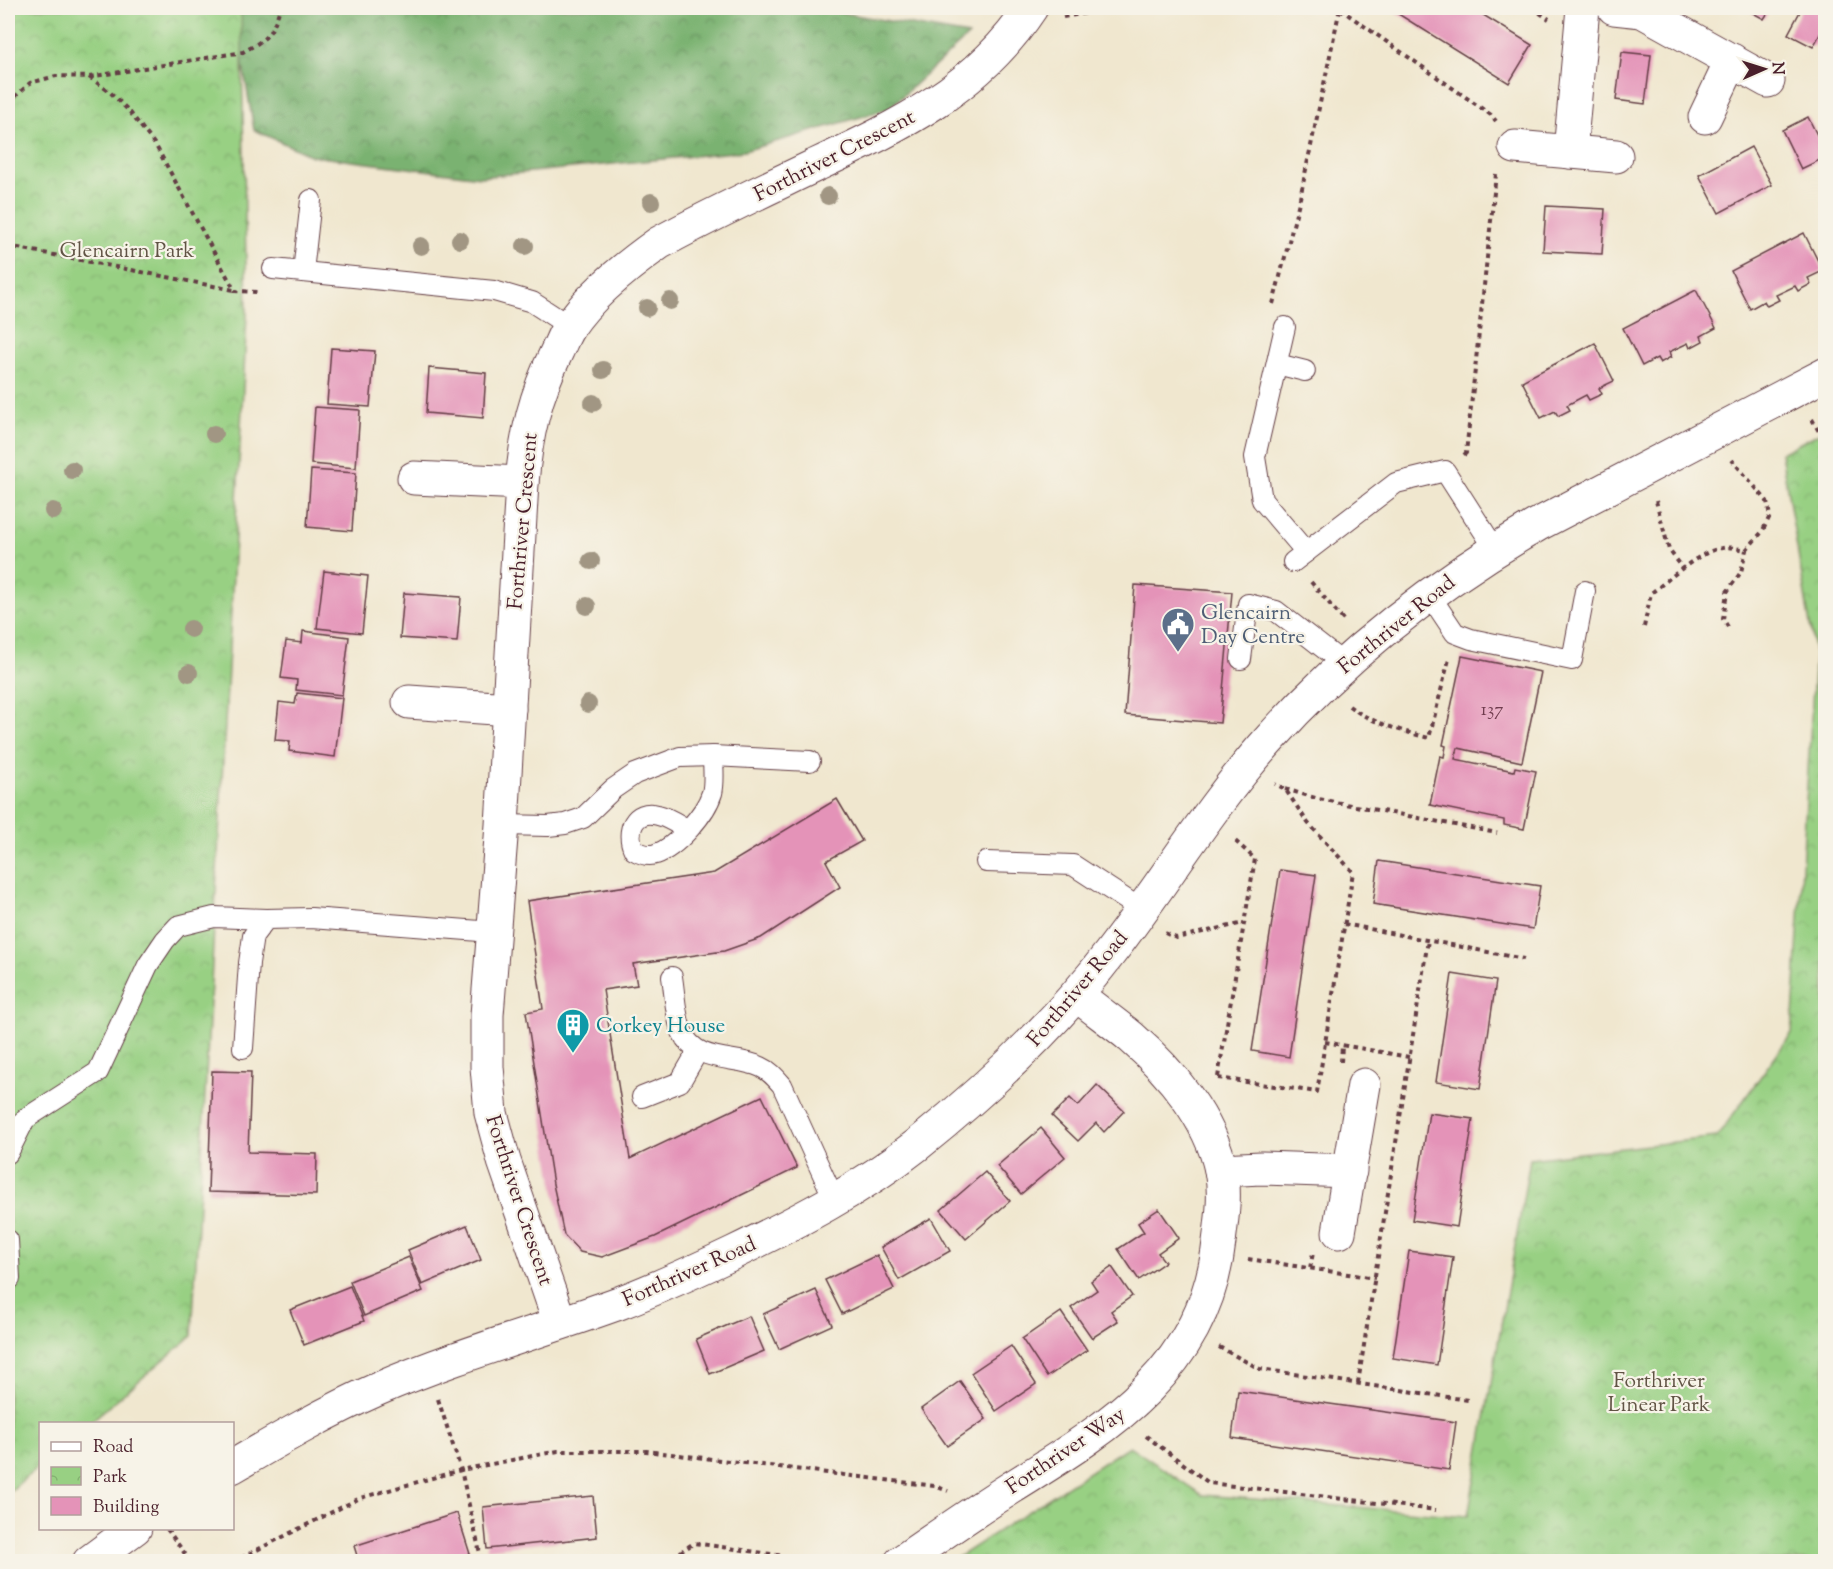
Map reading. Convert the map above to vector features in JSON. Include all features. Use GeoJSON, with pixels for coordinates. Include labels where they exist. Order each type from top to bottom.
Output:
{"type":"FeatureCollection","features":[{"type":"Feature","properties":{"kind":"street"},"geometry":{"type":"LineString","coordinates":[[1570,152],[1583,8]]}},
{"type":"Feature","properties":{"kind":"street"},"geometry":{"type":"LineString","coordinates":[[1614,8],[1642,11],[1768,81]]}},
{"type":"Feature","properties":{"kind":"street","name":"Forthriver Crescent"},"geometry":{"type":"LineString","coordinates":[[560,1323],[504,1161],[491,1113],[487,1067],[487,1015],[502,825],[522,483],[531,414],[546,373],[569,326],[599,292],[631,263],[659,243],[702,220],[919,113],[956,89],[981,68],[1025,16]]}},
{"type":"Feature","properties":{"kind":"street"},"geometry":{"type":"LineString","coordinates":[[1705,117],[1732,60]]}},
{"type":"Feature","properties":{"kind":"street"},"geometry":{"type":"LineString","coordinates":[[1515,147],[1616,156]]}},
{"type":"Feature","properties":{"kind":"street","name":"Forthriver Road"},"geometry":{"type":"LineString","coordinates":[[234,1466],[288,1435],[377,1390],[496,1344],[623,1301],[694,1271],[835,1201],[915,1147],[1041,1034],[1077,995],[1267,741],[1384,628],[1495,549],[1647,466],[1826,374]]}},
{"type":"Feature","properties":{"kind":"street"},"geometry":{"type":"LineString","coordinates":[[414,478],[522,483]]}},
{"type":"Feature","properties":{"kind":"street"},"geometry":{"type":"LineString","coordinates":[[409,702],[509,709]]}},
{"type":"Feature","properties":{"kind":"street","name":"Forthriver Way"},"geometry":{"type":"LineString","coordinates":[[901,1562],[986,1504],[1089,1440],[1119,1415],[1160,1376],[1192,1333],[1207,1301],[1218,1254],[1224,1200],[1221,1170],[1209,1135],[1193,1106],[1168,1074],[1131,1037],[1077,995]]}},
{"type":"Feature","properties":{"kind":"street"},"geometry":{"type":"LineString","coordinates":[[1340,1232],[1364,1085]]}},
{"type":"Feature","properties":{"kind":"street"},"geometry":{"type":"LineString","coordinates":[[1221,1170],[1261,1168],[1350,1171]]}},
{"type":"Feature","properties":{"kind":"street"},"geometry":{"type":"LineString","coordinates":[[89,1562],[132,1530]]}},
{"type":"Feature","properties":{"kind":"lane"},"geometry":{"type":"LineString","coordinates":[[303,272],[311,200]]}},
{"type":"Feature","properties":{"kind":"lane"},"geometry":{"type":"LineString","coordinates":[[273,269],[494,291],[532,302],[569,326]]}},
{"type":"Feature","properties":{"kind":"lane"},"geometry":{"type":"LineString","coordinates":[[1285,327],[1255,457],[1262,500],[1299,557],[1396,483],[1445,471],[1495,549]]}},
{"type":"Feature","properties":{"kind":"lane"},"geometry":{"type":"LineString","coordinates":[[1277,364],[1305,371]]}},
{"type":"Feature","properties":{"kind":"lane"},"geometry":{"type":"LineString","coordinates":[[1429,594],[1455,633],[1471,639],[1572,660],[1585,591]]}},
{"type":"Feature","properties":{"kind":"lane"},"geometry":{"type":"LineString","coordinates":[[1241,659],[1248,604],[1276,611],[1333,675]]}},
{"type":"Feature","properties":{"kind":"lane"},"geometry":{"type":"LineString","coordinates":[[502,825],[548,826],[565,824],[583,818],[613,789],[635,774],[680,757],[713,756],[810,761]]}},
{"type":"Feature","properties":{"kind":"lane"},"geometry":{"type":"LineString","coordinates":[[688,830],[703,812],[712,792],[713,756]]}},
{"type":"Feature","properties":{"kind":"lane"},"geometry":{"type":"LineString","coordinates":[[986,862],[1073,865],[1137,916]]}},
{"type":"Feature","properties":{"kind":"lane"},"geometry":{"type":"LineString","coordinates":[[8,1153],[25,1119],[98,1072],[148,965],[178,926],[214,916],[266,919],[310,918],[494,932]]}},
{"type":"Feature","properties":{"kind":"lane"},"geometry":{"type":"LineString","coordinates":[[243,1048],[253,936],[266,919]]}},
{"type":"Feature","properties":{"kind":"lane"},"geometry":{"type":"LineString","coordinates":[[672,977],[677,1015],[683,1035],[698,1051],[759,1066],[773,1074],[782,1085],[835,1201]]}},
{"type":"Feature","properties":{"kind":"lane"},"geometry":{"type":"LineString","coordinates":[[642,1097],[680,1082],[698,1051]]}},
{"type":"Feature","properties":{"kind":"lane"},"geometry":{"type":"LineString","coordinates":[[8,1240],[10,1279]]}},
{"type":"Feature","properties":{"kind":"path"},"geometry":{"type":"LineString","coordinates":[[8,103],[30,84],[56,76],[89,77],[243,52],[262,41],[273,30],[280,8]]}},
{"type":"Feature","properties":{"kind":"path"},"geometry":{"type":"LineString","coordinates":[[1025,16],[1118,8]]}},
{"type":"Feature","properties":{"kind":"path"},"geometry":{"type":"LineString","coordinates":[[1340,9],[1491,115],[1515,147],[1497,161],[1466,453]]}},
{"type":"Feature","properties":{"kind":"path"},"geometry":{"type":"LineString","coordinates":[[89,77],[110,92],[129,111],[156,146],[235,291]]}},
{"type":"Feature","properties":{"kind":"path"},"geometry":{"type":"LineString","coordinates":[[8,246],[235,291],[271,293],[273,269]]}},
{"type":"Feature","properties":{"kind":"path"},"geometry":{"type":"LineString","coordinates":[[1711,434],[1767,501],[1770,516],[1762,532],[1746,550],[1741,572],[1726,592],[1723,619],[1728,627]]}},
{"type":"Feature","properties":{"kind":"path"},"geometry":{"type":"LineString","coordinates":[[1647,466],[1669,550],[1683,568]]}},
{"type":"Feature","properties":{"kind":"path"},"geometry":{"type":"LineString","coordinates":[[1644,627],[1651,593],[1683,568],[1712,550],[1725,547],[1746,550]]}},
{"type":"Feature","properties":{"kind":"path"},"geometry":{"type":"LineString","coordinates":[[1333,675],[1360,715],[1407,733],[1429,738],[1455,633]]}},
{"type":"Feature","properties":{"kind":"path"},"geometry":{"type":"LineString","coordinates":[[1245,769],[1285,789],[1319,799],[1497,833]]}},
{"type":"Feature","properties":{"kind":"path"},"geometry":{"type":"LineString","coordinates":[[1218,1078],[1317,1092],[1353,872],[1308,823],[1285,789]]}},
{"type":"Feature","properties":{"kind":"path"},"geometry":{"type":"LineString","coordinates":[[1193,1106],[1218,1078],[1255,859],[1209,816]]}},
{"type":"Feature","properties":{"kind":"path"},"geometry":{"type":"LineString","coordinates":[[1137,916],[1176,938],[1244,923]]}},
{"type":"Feature","properties":{"kind":"path"},"geometry":{"type":"LineString","coordinates":[[1344,924],[1524,959]]}},
{"type":"Feature","properties":{"kind":"path"},"geometry":{"type":"LineString","coordinates":[[1358,1383],[1428,940]]}},
{"type":"Feature","properties":{"kind":"path"},"geometry":{"type":"LineString","coordinates":[[1218,1254],[1374,1278]]}},
{"type":"Feature","properties":{"kind":"path"},"geometry":{"type":"LineString","coordinates":[[1192,1333],[1260,1369],[1468,1400]]}},
{"type":"Feature","properties":{"kind":"path"},"geometry":{"type":"LineString","coordinates":[[428,1370],[461,1470],[482,1562]]}},
{"type":"Feature","properties":{"kind":"path"},"geometry":{"type":"LineString","coordinates":[[1119,1415],[1209,1483],[1437,1510]]}},
{"type":"Feature","properties":{"kind":"path"},"geometry":{"type":"LineString","coordinates":[[233,1562],[360,1498],[461,1470],[558,1451],[646,1451],[935,1486],[986,1504]]}},
{"type":"Feature","properties":{"kind":"path"},"geometry":{"type":"LineString","coordinates":[[168,1530],[191,1562]]}},
{"type":"Feature","properties":{"kind":"path"},"geometry":{"type":"LineString","coordinates":[[665,1562],[694,1543],[826,1562]]}},
{"type":"Feature","properties":{"kind":"green space","name":"Glencairn Park"},"geometry":{"type":"Polygon","coordinates":[[[8,8],[241,8],[247,315],[192,1336],[90,1422],[39,1422],[39,1466],[8,1493],[8,8]]]}},
{"type":"Feature","properties":{"kind":"green space"},"geometry":{"type":"Polygon","coordinates":[[[233,8],[816,8],[969,35],[888,109],[744,151],[480,177],[312,156],[254,130],[233,8]]]}},
{"type":"Feature","properties":{"kind":"green space","name":"Forthriver Linear Park"},"geometry":{"type":"Polygon","coordinates":[[[1825,430],[1825,1561],[952,1561],[1129,1446],[1202,1495],[1468,1516],[1530,1159],[1717,1137],[1792,1033],[1815,654],[1781,453],[1825,430]]]}},
{"type":"Feature","properties":{"kind":"building"},"geometry":{"type":"Polygon","coordinates":[[[1397,8],[1472,8],[1532,45],[1509,83],[1395,12],[1397,8]]]}},
{"type":"Feature","properties":{"kind":"building"},"geometry":{"type":"Polygon","coordinates":[[[1744,8],[1771,8],[1764,19],[1744,8]]]}},
{"type":"Feature","properties":{"kind":"building"},"geometry":{"type":"Polygon","coordinates":[[[1802,8],[1826,8],[1826,23],[1813,47],[1788,34],[1802,8]]]}},
{"type":"Feature","properties":{"kind":"building"},"geometry":{"type":"Polygon","coordinates":[[[1622,52],[1651,55],[1645,104],[1616,100],[1622,52]]]}},
{"type":"Feature","properties":{"kind":"building"},"geometry":{"type":"Polygon","coordinates":[[[1826,62],[1826,93],[1823,94],[1820,63],[1826,62]]]}},
{"type":"Feature","properties":{"kind":"building"},"geometry":{"type":"Polygon","coordinates":[[[1808,117],[1826,157],[1801,169],[1782,130],[1808,117]]]}},
{"type":"Feature","properties":{"kind":"building"},"geometry":{"type":"Polygon","coordinates":[[[1751,147],[1772,185],[1719,213],[1699,175],[1751,147]]]}},
{"type":"Feature","properties":{"kind":"building"},"geometry":{"type":"Polygon","coordinates":[[[1546,206],[1605,209],[1602,254],[1543,251],[1546,206]]]}},
{"type":"Feature","properties":{"kind":"building"},"geometry":{"type":"Polygon","coordinates":[[[1804,233],[1823,271],[1808,278],[1811,284],[1798,291],[1795,286],[1776,295],[1779,300],[1767,306],[1764,301],[1750,309],[1731,271],[1804,233]]]}},
{"type":"Feature","properties":{"kind":"building"},"geometry":{"type":"Polygon","coordinates":[[[1696,290],[1716,328],[1701,336],[1703,341],[1690,348],[1688,343],[1669,352],[1671,357],[1660,363],[1657,358],[1642,366],[1623,328],[1696,290]]]}},
{"type":"Feature","properties":{"kind":"building"},"geometry":{"type":"Polygon","coordinates":[[[1595,343],[1614,381],[1599,388],[1602,394],[1589,400],[1586,395],[1567,405],[1570,410],[1558,416],[1555,411],[1541,418],[1522,381],[1595,343]]]}},
{"type":"Feature","properties":{"kind":"building"},"geometry":{"type":"Polygon","coordinates":[[[331,348],[375,351],[370,407],[327,404],[331,348]]]}},
{"type":"Feature","properties":{"kind":"building"},"geometry":{"type":"Polygon","coordinates":[[[429,368],[486,373],[483,418],[426,413],[429,368]]]}},
{"type":"Feature","properties":{"kind":"building"},"geometry":{"type":"Polygon","coordinates":[[[315,407],[360,410],[356,468],[311,464],[315,407]]]}},
{"type":"Feature","properties":{"kind":"building"},"geometry":{"type":"Polygon","coordinates":[[[311,470],[356,473],[352,531],[307,527],[311,470]]]}},
{"type":"Feature","properties":{"kind":"building"},"geometry":{"type":"Polygon","coordinates":[[[324,571],[368,576],[362,633],[317,628],[324,571]]]}},
{"type":"Feature","properties":{"kind":"building","name":"Glencairn Day Centre"},"geometry":{"type":"Polygon","coordinates":[[[1135,585],[1232,592],[1220,723],[1125,715],[1135,585]]]}},
{"type":"Feature","properties":{"kind":"building"},"geometry":{"type":"Polygon","coordinates":[[[404,593],[461,597],[457,642],[400,638],[404,593]]]}},
{"type":"Feature","properties":{"kind":"building"},"geometry":{"type":"Polygon","coordinates":[[[303,631],[349,637],[342,695],[296,690],[297,680],[281,678],[286,641],[302,643],[303,631]]]}},
{"type":"Feature","properties":{"kind":"building"},"geometry":{"type":"Polygon","coordinates":[[[1462,656],[1541,672],[1522,762],[1458,748],[1455,759],[1514,771],[1515,767],[1536,771],[1524,829],[1504,825],[1504,820],[1430,805],[1440,756],[1444,757],[1446,746],[1443,745],[1462,656]]]}},
{"type":"Feature","properties":{"kind":"building"},"geometry":{"type":"Polygon","coordinates":[[[297,693],[342,698],[335,757],[289,751],[290,741],[275,740],[279,702],[295,704],[297,693]]]}},
{"type":"Feature","properties":{"kind":"building","name":"Corkey House"},"geometry":{"type":"Polygon","coordinates":[[[837,799],[862,841],[826,861],[840,887],[761,938],[724,951],[633,964],[637,985],[603,990],[630,1159],[762,1096],[797,1168],[655,1237],[602,1257],[580,1252],[564,1235],[553,1184],[526,1012],[543,1009],[527,901],[714,873],[837,799]]]}},
{"type":"Feature","properties":{"kind":"building"},"geometry":{"type":"Polygon","coordinates":[[[1379,861],[1540,886],[1533,929],[1373,904],[1379,861]]]}},
{"type":"Feature","properties":{"kind":"building"},"geometry":{"type":"Polygon","coordinates":[[[1280,870],[1316,875],[1289,1057],[1252,1051],[1280,870]]]}},
{"type":"Feature","properties":{"kind":"building"},"geometry":{"type":"Polygon","coordinates":[[[1452,974],[1496,981],[1480,1089],[1436,1082],[1452,974]]]}},
{"type":"Feature","properties":{"kind":"building"},"geometry":{"type":"Polygon","coordinates":[[[212,1071],[251,1072],[248,1152],[317,1154],[316,1195],[208,1192],[212,1071]]]}},
{"type":"Feature","properties":{"kind":"building"},"geometry":{"type":"Polygon","coordinates":[[[1097,1085],[1124,1111],[1104,1132],[1096,1123],[1078,1141],[1052,1116],[1070,1098],[1078,1106],[1097,1085]]]}},
{"type":"Feature","properties":{"kind":"building"},"geometry":{"type":"Polygon","coordinates":[[[1429,1113],[1473,1119],[1457,1227],[1412,1220],[1429,1113]]]}},
{"type":"Feature","properties":{"kind":"building"},"geometry":{"type":"Polygon","coordinates":[[[1041,1128],[1065,1157],[1021,1194],[997,1166],[1041,1128]]]}},
{"type":"Feature","properties":{"kind":"building"},"geometry":{"type":"Polygon","coordinates":[[[985,1172],[1010,1201],[966,1239],[941,1210],[985,1172]]]}},
{"type":"Feature","properties":{"kind":"building"},"geometry":{"type":"Polygon","coordinates":[[[1159,1209],[1179,1238],[1158,1253],[1165,1262],[1139,1280],[1118,1249],[1144,1232],[1138,1223],[1159,1209]]]}},
{"type":"Feature","properties":{"kind":"building"},"geometry":{"type":"Polygon","coordinates":[[[931,1218],[950,1251],[899,1280],[881,1247],[931,1218]]]}},
{"type":"Feature","properties":{"kind":"building"},"geometry":{"type":"Polygon","coordinates":[[[467,1225],[481,1260],[422,1285],[408,1250],[467,1225]]]}},
{"type":"Feature","properties":{"kind":"building"},"geometry":{"type":"Polygon","coordinates":[[[1409,1251],[1453,1257],[1437,1365],[1393,1358],[1409,1251]]]}},
{"type":"Feature","properties":{"kind":"building"},"geometry":{"type":"Polygon","coordinates":[[[877,1255],[894,1289],[842,1314],[825,1280],[877,1255]]]}},
{"type":"Feature","properties":{"kind":"building"},"geometry":{"type":"Polygon","coordinates":[[[409,1257],[423,1291],[364,1316],[350,1281],[409,1257]]]}},
{"type":"Feature","properties":{"kind":"building"},"geometry":{"type":"Polygon","coordinates":[[[1112,1267],[1132,1296],[1111,1311],[1118,1321],[1092,1338],[1071,1308],[1097,1290],[1091,1281],[1112,1267]]]}},
{"type":"Feature","properties":{"kind":"building"},"geometry":{"type":"Polygon","coordinates":[[[350,1286],[364,1321],[304,1345],[290,1310],[350,1286]]]}},
{"type":"Feature","properties":{"kind":"building"},"geometry":{"type":"Polygon","coordinates":[[[816,1290],[832,1325],[779,1349],[763,1314],[816,1290]]]}},
{"type":"Feature","properties":{"kind":"building"},"geometry":{"type":"Polygon","coordinates":[[[1061,1312],[1087,1350],[1047,1377],[1022,1339],[1061,1312]]]}},
{"type":"Feature","properties":{"kind":"building"},"geometry":{"type":"Polygon","coordinates":[[[749,1316],[764,1351],[710,1374],[696,1339],[749,1316]]]}},
{"type":"Feature","properties":{"kind":"building"},"geometry":{"type":"Polygon","coordinates":[[[1011,1346],[1036,1384],[996,1411],[971,1373],[1011,1346]]]}},
{"type":"Feature","properties":{"kind":"building"},"geometry":{"type":"Polygon","coordinates":[[[960,1381],[986,1419],[947,1446],[921,1409],[960,1381]]]}},
{"type":"Feature","properties":{"kind":"building"},"geometry":{"type":"Polygon","coordinates":[[[1238,1391],[1456,1422],[1449,1470],[1232,1438],[1238,1391]]]}},
{"type":"Feature","properties":{"kind":"building"},"geometry":{"type":"Polygon","coordinates":[[[593,1496],[597,1537],[487,1549],[483,1507],[593,1496]]]}},
{"type":"Feature","properties":{"kind":"building"},"geometry":{"type":"Polygon","coordinates":[[[457,1513],[470,1554],[447,1562],[359,1562],[354,1546],[457,1513]]]}},
{"type":"Feature","properties":{"kind":"place","name":"Glencairn Day Centre"},"geometry":{"type":"Point","coordinates":[1178,653]}},
{"type":"Feature","properties":{"kind":"place","name":"Corkey House"},"geometry":{"type":"Point","coordinates":[573,1054]}}]}
